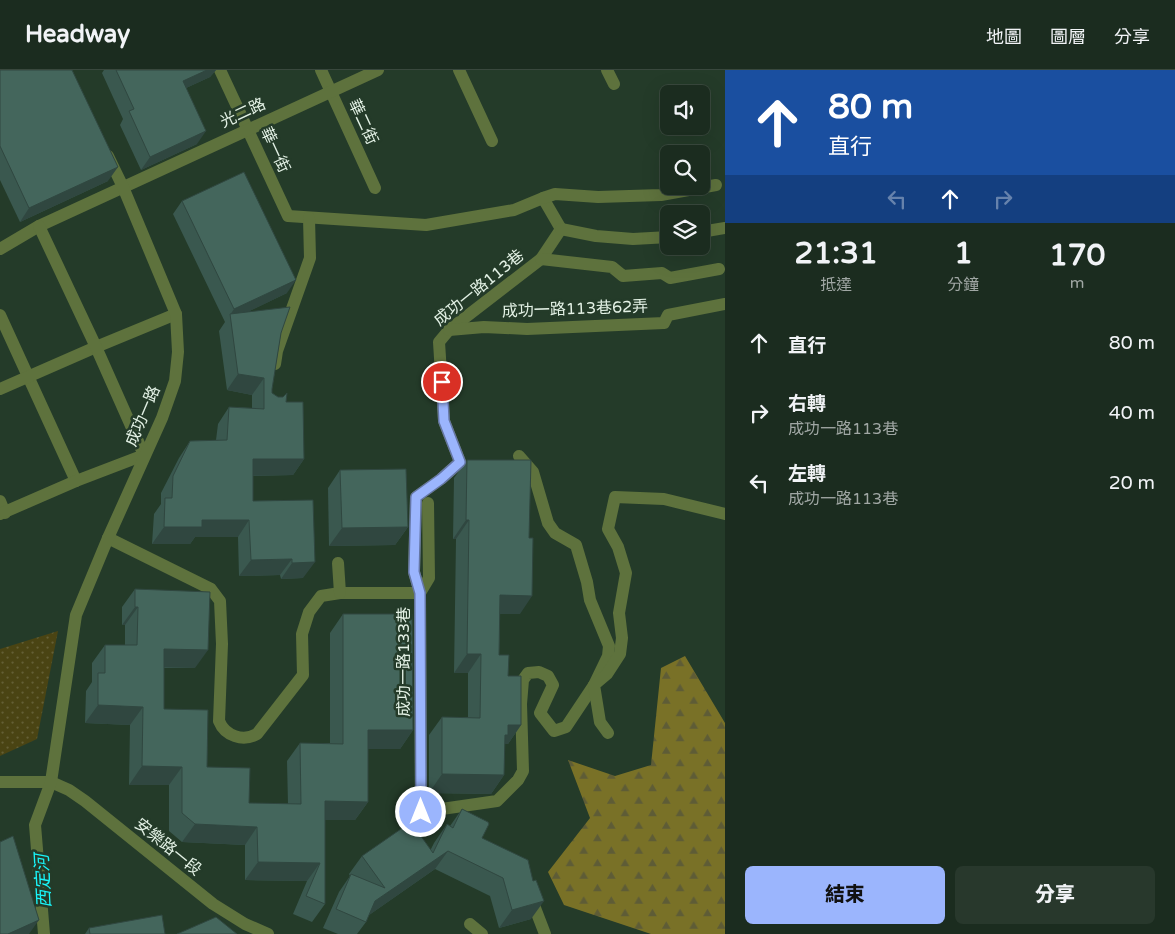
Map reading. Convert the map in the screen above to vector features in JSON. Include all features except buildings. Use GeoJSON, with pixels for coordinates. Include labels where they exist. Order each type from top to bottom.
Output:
{"type":"FeatureCollection","features":[{"type":"Feature","properties":{"kind":"street","name":"華一街"},"geometry":{"type":"LineString","coordinates":[[220,70],[288,216],[309,218]]}},
{"type":"Feature","properties":{"kind":"street","name":"華二街"},"geometry":{"type":"LineString","coordinates":[[321,70],[375,188]]}},
{"type":"Feature","properties":{"kind":"street","name":"光二路"},"geometry":{"type":"LineString","coordinates":[[0,249],[38,226],[378,70]]}},
{"type":"Feature","properties":{"kind":"street"},"geometry":{"type":"LineString","coordinates":[[460,70],[492,141]]}},
{"type":"Feature","properties":{"kind":"street"},"geometry":{"type":"LineString","coordinates":[[607,70],[614,84]]}},
{"type":"Feature","properties":{"kind":"street","name":"成功一路"},"geometry":{"type":"LineString","coordinates":[[44,934],[35,825],[47,782],[76,615],[144,455],[162,418],[175,381],[178,352],[176,314],[123,186],[102,142]]}},
{"type":"Feature","properties":{"kind":"street"},"geometry":{"type":"LineString","coordinates":[[273,378],[277,350],[310,258],[309,218],[426,224],[514,210],[555,194],[598,197],[661,195],[716,185]]}},
{"type":"Feature","properties":{"kind":"street"},"geometry":{"type":"LineString","coordinates":[[542,198],[561,228],[596,236],[633,239],[660,238]]}},
{"type":"Feature","properties":{"kind":"street"},"geometry":{"type":"LineString","coordinates":[[2,510],[144,455],[96,347],[38,226]]}},
{"type":"Feature","properties":{"kind":"street","name":"成功一路113巷"},"geometry":{"type":"LineString","coordinates":[[420,593],[429,578],[422,500],[460,462],[444,421],[439,342],[449,330],[541,259],[561,228]]}},
{"type":"Feature","properties":{"kind":"street"},"geometry":{"type":"LineString","coordinates":[[710,230],[725,228]]}},
{"type":"Feature","properties":{"kind":"street"},"geometry":{"type":"LineString","coordinates":[[541,259],[612,267],[622,276],[662,273],[670,278],[719,269]]}},
{"type":"Feature","properties":{"kind":"street","name":"成功一路113巷62弄"},"geometry":{"type":"LineString","coordinates":[[449,330],[484,327],[528,328],[664,323],[668,315],[725,304]]}},
{"type":"Feature","properties":{"kind":"street"},"geometry":{"type":"LineString","coordinates":[[0,389],[176,314]]}},
{"type":"Feature","properties":{"kind":"street"},"geometry":{"type":"LineString","coordinates":[[0,315],[76,480]]}},
{"type":"Feature","properties":{"kind":"street"},"geometry":{"type":"LineString","coordinates":[[519,456],[533,472],[548,523],[554,533],[576,545],[587,582],[590,600],[609,646],[608,656],[594,685],[600,722],[608,733]]}},
{"type":"Feature","properties":{"kind":"street"},"geometry":{"type":"LineString","coordinates":[[594,685],[607,674],[620,654],[622,638],[619,613],[626,573],[618,547],[608,529],[615,497],[664,499],[725,514]]}},
{"type":"Feature","properties":{"kind":"street","name":"成功一路133巷"},"geometry":{"type":"LineString","coordinates":[[108,538],[211,589],[220,601],[222,644],[219,721],[224,729],[232,735],[243,739],[250,738],[256,734],[303,675],[302,634],[309,612],[321,596],[340,593],[420,593],[421,812],[475,810],[497,801],[518,780],[523,771],[523,680],[528,673],[539,672],[548,676],[552,685],[540,713],[554,731],[566,727],[594,685]]}},
{"type":"Feature","properties":{"kind":"street"},"geometry":{"type":"LineString","coordinates":[[338,563],[340,593]]}},
{"type":"Feature","properties":{"kind":"street"},"geometry":{"type":"LineString","coordinates":[[0,782],[47,782]]}},
{"type":"Feature","properties":{"kind":"street","name":"安樂路一段"},"geometry":{"type":"LineString","coordinates":[[47,782],[69,790],[85,801],[246,929],[268,934]]}},
{"type":"Feature","properties":{"kind":"street"},"geometry":{"type":"LineString","coordinates":[[525,881],[545,934]]}},
{"type":"Feature","properties":{"kind":"street"},"geometry":{"type":"LineString","coordinates":[[470,924],[482,934]]}},
{"type":"Feature","properties":{"kind":"green space"},"geometry":{"type":"Polygon","coordinates":[[[685,656],[725,723],[725,934],[651,934],[564,905],[548,872],[590,818],[568,760],[615,776],[651,765],[661,668],[685,656]]]}},
{"type":"Feature","properties":{"kind":"shaded area"},"geometry":{"type":"Polygon","coordinates":[[[58,631],[37,739],[0,756],[0,649],[58,631]]]}},
{"type":"Feature","properties":{"kind":"route"},"geometry":{"type":"LineString","coordinates":[[421,812],[420,593],[414,572],[416,497],[460,462],[444,421],[442,382]]}},
{"type":"Feature","properties":{"kind":"water label","name":"西定河"},"geometry":{"type":"Point","coordinates":[43,881]}}]}
